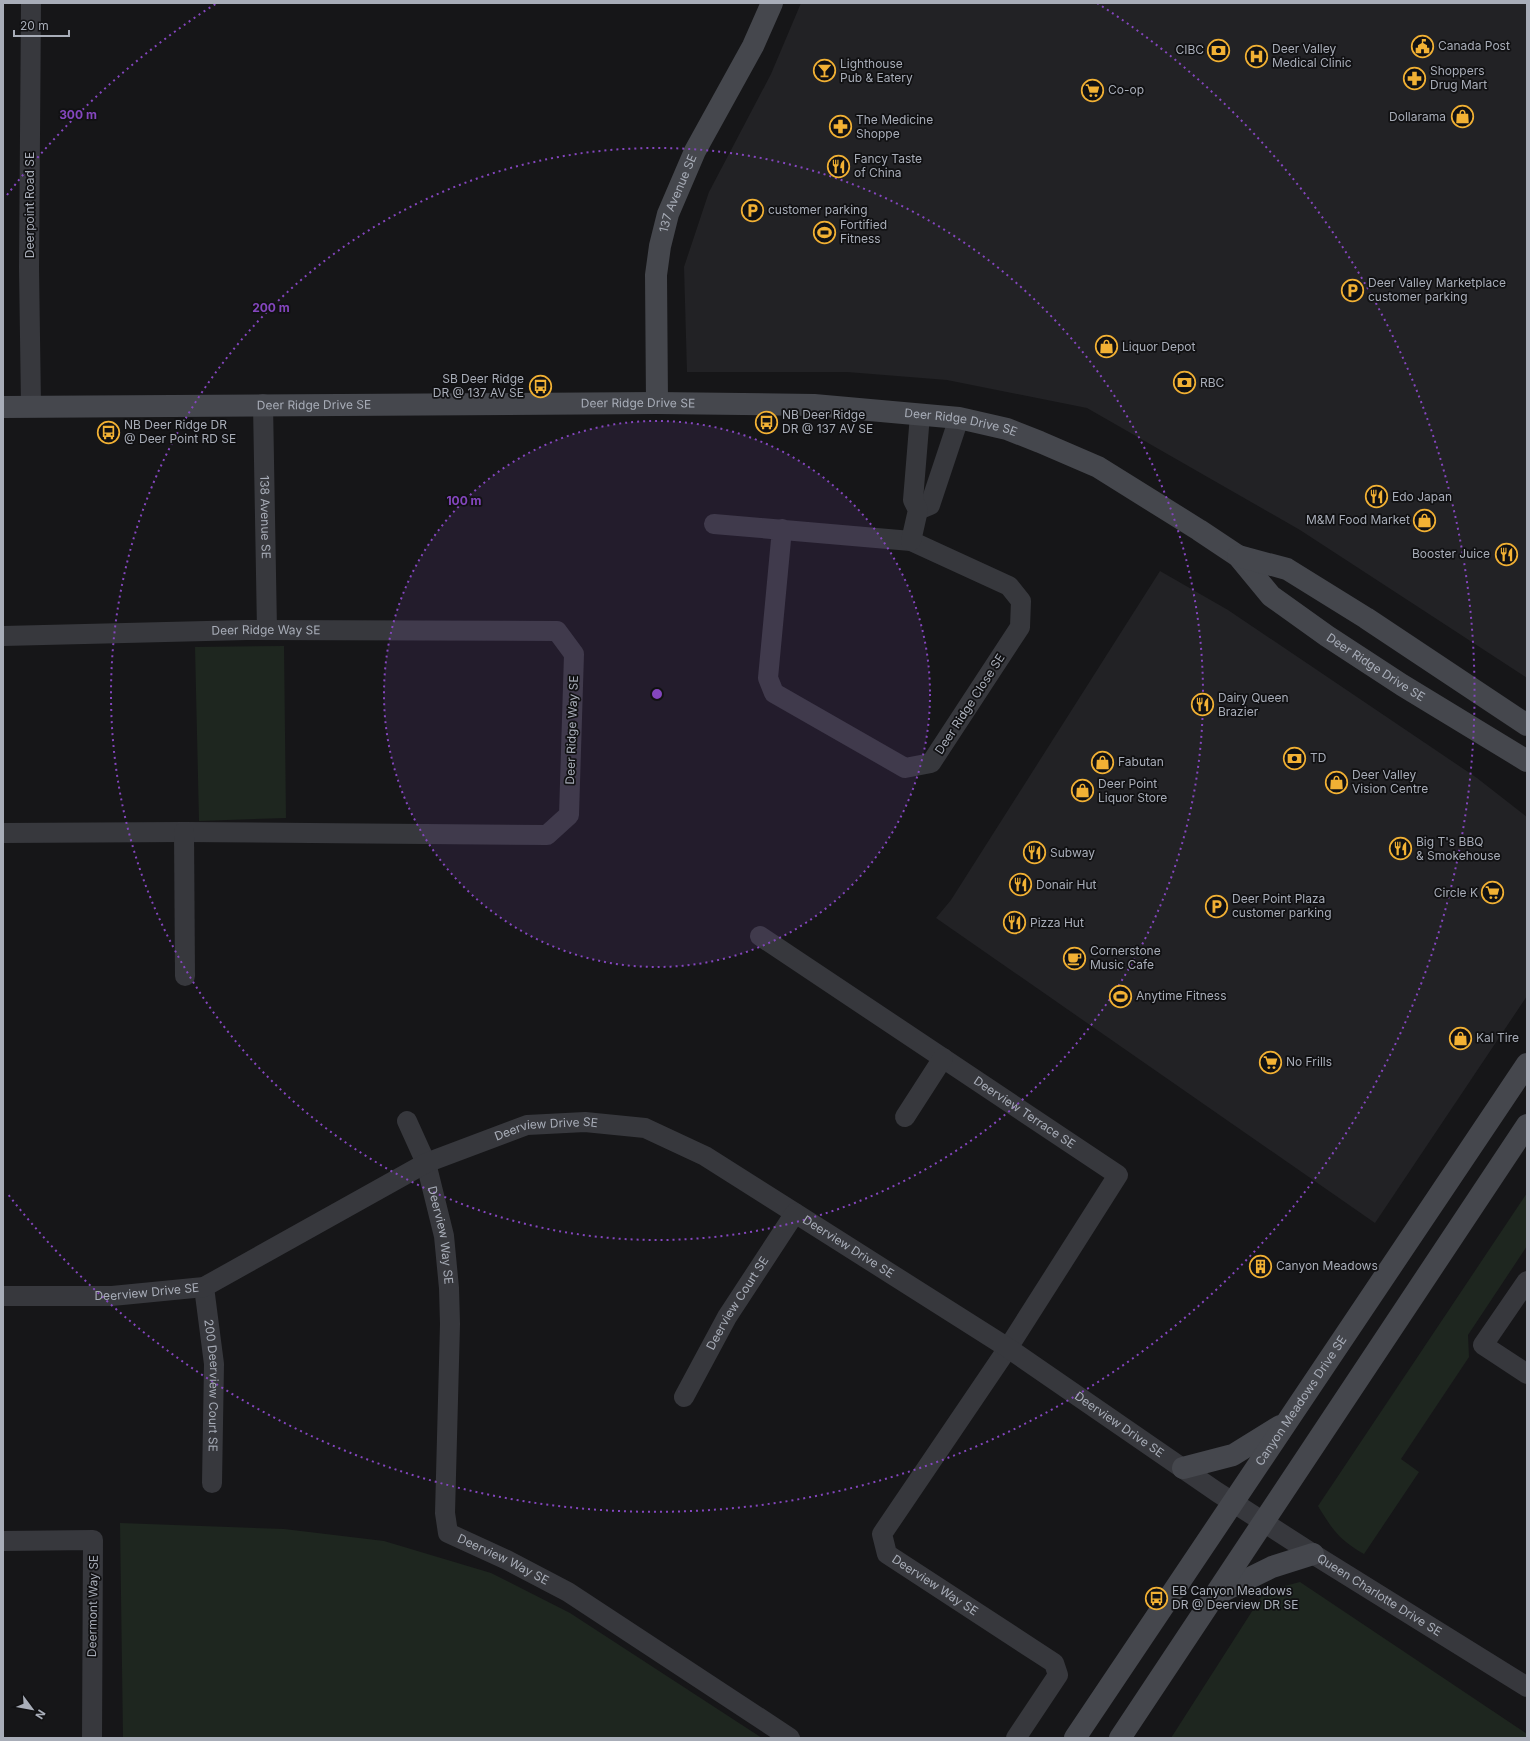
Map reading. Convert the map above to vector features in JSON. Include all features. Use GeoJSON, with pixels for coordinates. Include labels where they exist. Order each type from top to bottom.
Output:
{"type":"FeatureCollection","features":[{"type":"Feature","properties":{"kind":"street","name":"Deerpoint Road SE"},"geometry":{"type":"LineString","coordinates":[[31,3],[29,268],[31,406]]}},
{"type":"Feature","properties":{"kind":"street","name":"137 Avenue SE"},"geometry":{"type":"LineString","coordinates":[[657,403],[656,276],[660,246],[668,214],[696,151],[752,46],[772,3]]}},
{"type":"Feature","properties":{"kind":"street","name":"Deer Ridge Drive SE"},"geometry":{"type":"LineString","coordinates":[[3,407],[263,404],[657,403],[814,405],[959,418],[1007,429],[1098,467],[1238,556],[1287,569],[1366,618],[1527,725]]}},
{"type":"Feature","properties":{"kind":"street","name":"138 Avenue SE"},"geometry":{"type":"LineString","coordinates":[[263,404],[267,630]]}},
{"type":"Feature","properties":{"kind":"street"},"geometry":{"type":"LineString","coordinates":[[910,541],[918,510],[913,500],[920,415]]}},
{"type":"Feature","properties":{"kind":"street"},"geometry":{"type":"LineString","coordinates":[[918,510],[930,505],[959,418]]}},
{"type":"Feature","properties":{"kind":"street","name":"Deer Ridge Close SE"},"geometry":{"type":"LineString","coordinates":[[714,524],[782,529],[910,541],[1010,586],[1021,602],[1020,627],[932,763],[905,768],[774,693],[768,678],[782,529]]}},
{"type":"Feature","properties":{"kind":"street","name":"Deer Ridge Drive SE"},"geometry":{"type":"LineString","coordinates":[[1238,556],[1271,596],[1290,610],[1402,685],[1522,758]]}},
{"type":"Feature","properties":{"kind":"street","name":"Deer Ridge Way SE"},"geometry":{"type":"LineString","coordinates":[[3,636],[267,630],[557,631],[574,654],[569,815],[547,835],[184,832],[3,833]]}},
{"type":"Feature","properties":{"kind":"street"},"geometry":{"type":"LineString","coordinates":[[1522,758],[1527,776]]}},
{"type":"Feature","properties":{"kind":"street"},"geometry":{"type":"LineString","coordinates":[[184,832],[185,976]]}},
{"type":"Feature","properties":{"kind":"street","name":"Deerview Terrace SE"},"geometry":{"type":"LineString","coordinates":[[760,936],[1118,1175],[1008,1348]]}},
{"type":"Feature","properties":{"kind":"street"},"geometry":{"type":"LineString","coordinates":[[905,1117],[943,1058]]}},
{"type":"Feature","properties":{"kind":"street","name":"Canyon Meadows Drive SE"},"geometry":{"type":"LineString","coordinates":[[1076,1738],[1286,1422],[1527,1064]]}},
{"type":"Feature","properties":{"kind":"street"},"geometry":{"type":"LineString","coordinates":[[407,1121],[426,1163]]}},
{"type":"Feature","properties":{"kind":"street","name":"Deerview Drive SE"},"geometry":{"type":"LineString","coordinates":[[3,1296],[112,1296],[204,1287],[426,1163],[527,1126],[585,1122],[645,1128],[705,1156],[1008,1348],[1233,1502]]}},
{"type":"Feature","properties":{"kind":"street"},"geometry":{"type":"LineString","coordinates":[[1120,1738],[1265,1522],[1527,1125]]}},
{"type":"Feature","properties":{"kind":"street","name":"Deerview Way SE"},"geometry":{"type":"LineString","coordinates":[[426,1163],[444,1236],[449,1288],[450,1324],[445,1513],[448,1533],[507,1560],[568,1592],[790,1738]]}},
{"type":"Feature","properties":{"kind":"street","name":"Deerview Court SE"},"geometry":{"type":"LineString","coordinates":[[684,1397],[727,1317],[795,1213]]}},
{"type":"Feature","properties":{"kind":"street"},"geometry":{"type":"LineString","coordinates":[[1527,1281],[1483,1345],[1527,1374]]}},
{"type":"Feature","properties":{"kind":"street","name":"200 Deerview Court SE"},"geometry":{"type":"LineString","coordinates":[[204,1287],[214,1364],[212,1484]]}},
{"type":"Feature","properties":{"kind":"street","name":"Deerview Way SE"},"geometry":{"type":"LineString","coordinates":[[1008,1348],[882,1534],[887,1554],[1054,1663],[1058,1675],[1016,1738]]}},
{"type":"Feature","properties":{"kind":"street"},"geometry":{"type":"LineString","coordinates":[[1183,1468],[1233,1455],[1286,1422]]}},
{"type":"Feature","properties":{"kind":"street","name":"Queen Charlotte Drive SE"},"geometry":{"type":"LineString","coordinates":[[1233,1502],[1313,1554],[1527,1687]]}},
{"type":"Feature","properties":{"kind":"street","name":"Deermont Way SE"},"geometry":{"type":"LineString","coordinates":[[3,1541],[93,1540],[92,1738]]}},
{"type":"Feature","properties":{"kind":"street"},"geometry":{"type":"LineString","coordinates":[[1216,1594],[1272,1567],[1313,1554]]}},
{"type":"Feature","properties":{"kind":"shaded area"},"geometry":{"type":"Polygon","coordinates":[[[801,3],[1527,3],[1527,678],[1300,530],[1087,408],[947,380],[847,372],[687,372],[684,267],[709,192],[771,74],[801,3]]]}},
{"type":"Feature","properties":{"kind":"shaded area"},"geometry":{"type":"Polygon","coordinates":[[[1160,571],[1228,610],[1477,778],[1527,817],[1527,996],[1375,1223],[936,918],[951,900],[1160,571]]]}},
{"type":"Feature","properties":{"kind":"shaded area"},"geometry":{"type":"Polygon","coordinates":[[[284,646],[286,818],[199,821],[195,647],[284,646]]]}},
{"type":"Feature","properties":{"kind":"shaded area"},"geometry":{"type":"Polygon","coordinates":[[[1527,1193],[1527,1246],[1468,1335],[1469,1357],[1401,1459],[1419,1472],[1364,1554],[1342,1539],[1318,1506],[1527,1193]]]}},
{"type":"Feature","properties":{"kind":"shaded area"},"geometry":{"type":"Polygon","coordinates":[[[120,1523],[284,1529],[384,1541],[491,1573],[570,1613],[762,1738],[123,1738],[120,1523]]]}},
{"type":"Feature","properties":{"kind":"shaded area"},"geometry":{"type":"Polygon","coordinates":[[[1300,1582],[1527,1734],[1527,1738],[1171,1738],[1265,1591],[1300,1582]]]}},
{"type":"Feature","properties":{"kind":"place","name":"Canada Post"},"geometry":{"type":"Point","coordinates":[1423,46]}},
{"type":"Feature","properties":{"kind":"place","name":"CIBC"},"geometry":{"type":"Point","coordinates":[1219,50]}},
{"type":"Feature","properties":{"kind":"place","name":"Deer Valley Medical Clinic"},"geometry":{"type":"Point","coordinates":[1256,56]}},
{"type":"Feature","properties":{"kind":"place","name":"Lighthouse Pub & Eatery"},"geometry":{"type":"Point","coordinates":[825,71]}},
{"type":"Feature","properties":{"kind":"place","name":"Shoppers Drug Mart"},"geometry":{"type":"Point","coordinates":[1414,78]}},
{"type":"Feature","properties":{"kind":"place","name":"Co-op"},"geometry":{"type":"Point","coordinates":[1093,90]}},
{"type":"Feature","properties":{"kind":"place","name":"Dollarama"},"geometry":{"type":"Point","coordinates":[1462,117]}},
{"type":"Feature","properties":{"kind":"place","name":"The Medicine Shoppe"},"geometry":{"type":"Point","coordinates":[840,127]}},
{"type":"Feature","properties":{"kind":"place","name":"Fancy Taste of China"},"geometry":{"type":"Point","coordinates":[839,166]}},
{"type":"Feature","properties":{"kind":"place","name":"customer parking"},"geometry":{"type":"Point","coordinates":[752,210]}},
{"type":"Feature","properties":{"kind":"place","name":"Fortified Fitness"},"geometry":{"type":"Point","coordinates":[824,232]}},
{"type":"Feature","properties":{"kind":"place","name":"Deer Valley Marketplace customer parking"},"geometry":{"type":"Point","coordinates":[1353,290]}},
{"type":"Feature","properties":{"kind":"place","name":"Liquor Depot"},"geometry":{"type":"Point","coordinates":[1107,347]}},
{"type":"Feature","properties":{"kind":"place","name":"RBC"},"geometry":{"type":"Point","coordinates":[1185,383]}},
{"type":"Feature","properties":{"kind":"place","name":"SB Deer Ridge DR @ 137 AV SE"},"geometry":{"type":"Point","coordinates":[540,386]}},
{"type":"Feature","properties":{"kind":"place","name":"NB Deer Ridge DR @ 137 AV SE"},"geometry":{"type":"Point","coordinates":[767,422]}},
{"type":"Feature","properties":{"kind":"place","name":"NB Deer Ridge DR @ Deer Point RD SE"},"geometry":{"type":"Point","coordinates":[108,432]}},
{"type":"Feature","properties":{"kind":"place","name":"Edo Japan"},"geometry":{"type":"Point","coordinates":[1377,497]}},
{"type":"Feature","properties":{"kind":"place","name":"M&M Food Market"},"geometry":{"type":"Point","coordinates":[1425,520]}},
{"type":"Feature","properties":{"kind":"place","name":"Booster Juice"},"geometry":{"type":"Point","coordinates":[1506,554]}},
{"type":"Feature","properties":{"kind":"place","name":"Dairy Queen Brazier"},"geometry":{"type":"Point","coordinates":[1202,705]}},
{"type":"Feature","properties":{"kind":"place","name":"TD"},"geometry":{"type":"Point","coordinates":[1294,758]}},
{"type":"Feature","properties":{"kind":"place","name":"Fabutan"},"geometry":{"type":"Point","coordinates":[1103,762]}},
{"type":"Feature","properties":{"kind":"place","name":"Deer Valley Vision Centre"},"geometry":{"type":"Point","coordinates":[1337,782]}},
{"type":"Feature","properties":{"kind":"place","name":"Deer Point Liquor Store"},"geometry":{"type":"Point","coordinates":[1083,791]}},
{"type":"Feature","properties":{"kind":"place","name":"Big T's BBQ & Smokehouse"},"geometry":{"type":"Point","coordinates":[1400,849]}},
{"type":"Feature","properties":{"kind":"place","name":"Subway"},"geometry":{"type":"Point","coordinates":[1034,853]}},
{"type":"Feature","properties":{"kind":"place","name":"Donair Hut"},"geometry":{"type":"Point","coordinates":[1020,885]}},
{"type":"Feature","properties":{"kind":"place","name":"Circle K"},"geometry":{"type":"Point","coordinates":[1493,893]}},
{"type":"Feature","properties":{"kind":"place","name":"Deer Point Plaza customer parking"},"geometry":{"type":"Point","coordinates":[1217,906]}},
{"type":"Feature","properties":{"kind":"place","name":"Pizza Hut"},"geometry":{"type":"Point","coordinates":[1014,923]}},
{"type":"Feature","properties":{"kind":"place","name":"Cornerstone Music Cafe"},"geometry":{"type":"Point","coordinates":[1074,958]}},
{"type":"Feature","properties":{"kind":"place","name":"Anytime Fitness"},"geometry":{"type":"Point","coordinates":[1121,996]}},
{"type":"Feature","properties":{"kind":"place","name":"Kal Tire"},"geometry":{"type":"Point","coordinates":[1460,1038]}},
{"type":"Feature","properties":{"kind":"place","name":"No Frills"},"geometry":{"type":"Point","coordinates":[1270,1062]}},
{"type":"Feature","properties":{"kind":"place","name":"Canyon Meadows"},"geometry":{"type":"Point","coordinates":[1261,1266]}},
{"type":"Feature","properties":{"kind":"place","name":"EB Canyon Meadows DR @ Deerview DR SE"},"geometry":{"type":"Point","coordinates":[1157,1598]}}]}
